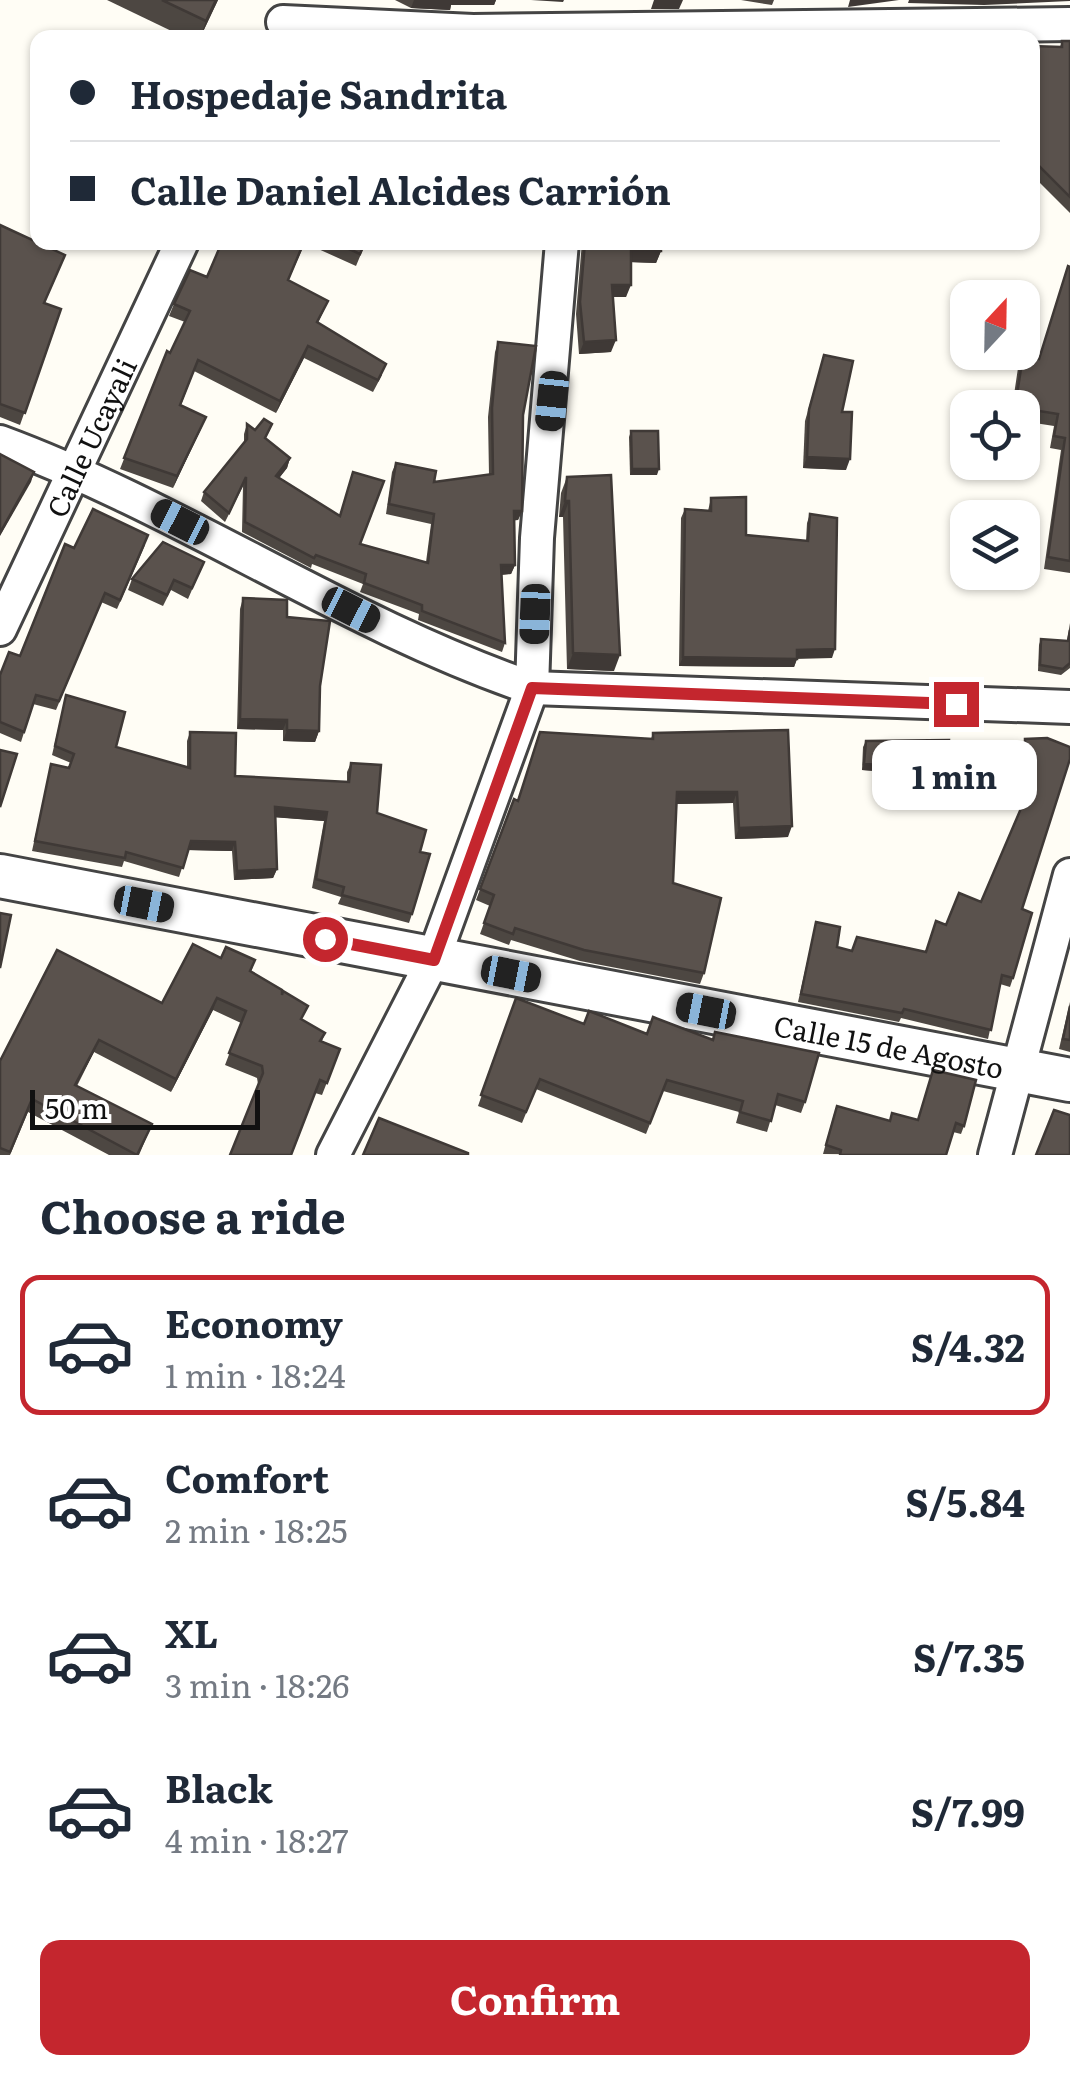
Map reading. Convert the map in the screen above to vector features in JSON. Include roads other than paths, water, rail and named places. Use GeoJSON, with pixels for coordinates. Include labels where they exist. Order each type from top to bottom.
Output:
{"type":"FeatureCollection","features":[{"type":"Feature","properties":{"kind":"street"},"geometry":{"type":"LineString","coordinates":[[285,20],[473,30],[1070,24]]}},
{"type":"Feature","properties":{"kind":"street","name":"Calle Ucayali"},"geometry":{"type":"LineString","coordinates":[[0,629],[178,250]]}},
{"type":"Feature","properties":{"kind":"street"},"geometry":{"type":"LineString","coordinates":[[333,1155],[434,960],[532,688],[537,538],[561,250]]}},
{"type":"Feature","properties":{"kind":"street"},"geometry":{"type":"LineString","coordinates":[[0,442],[77,470],[454,662],[532,688],[1070,707]]}},
{"type":"Feature","properties":{"kind":"street"},"geometry":{"type":"LineString","coordinates":[[995,1155],[1070,875]]}},
{"type":"Feature","properties":{"kind":"street","name":"Calle 15 de Agosto"},"geometry":{"type":"LineString","coordinates":[[0,876],[1070,1080]]}}]}
